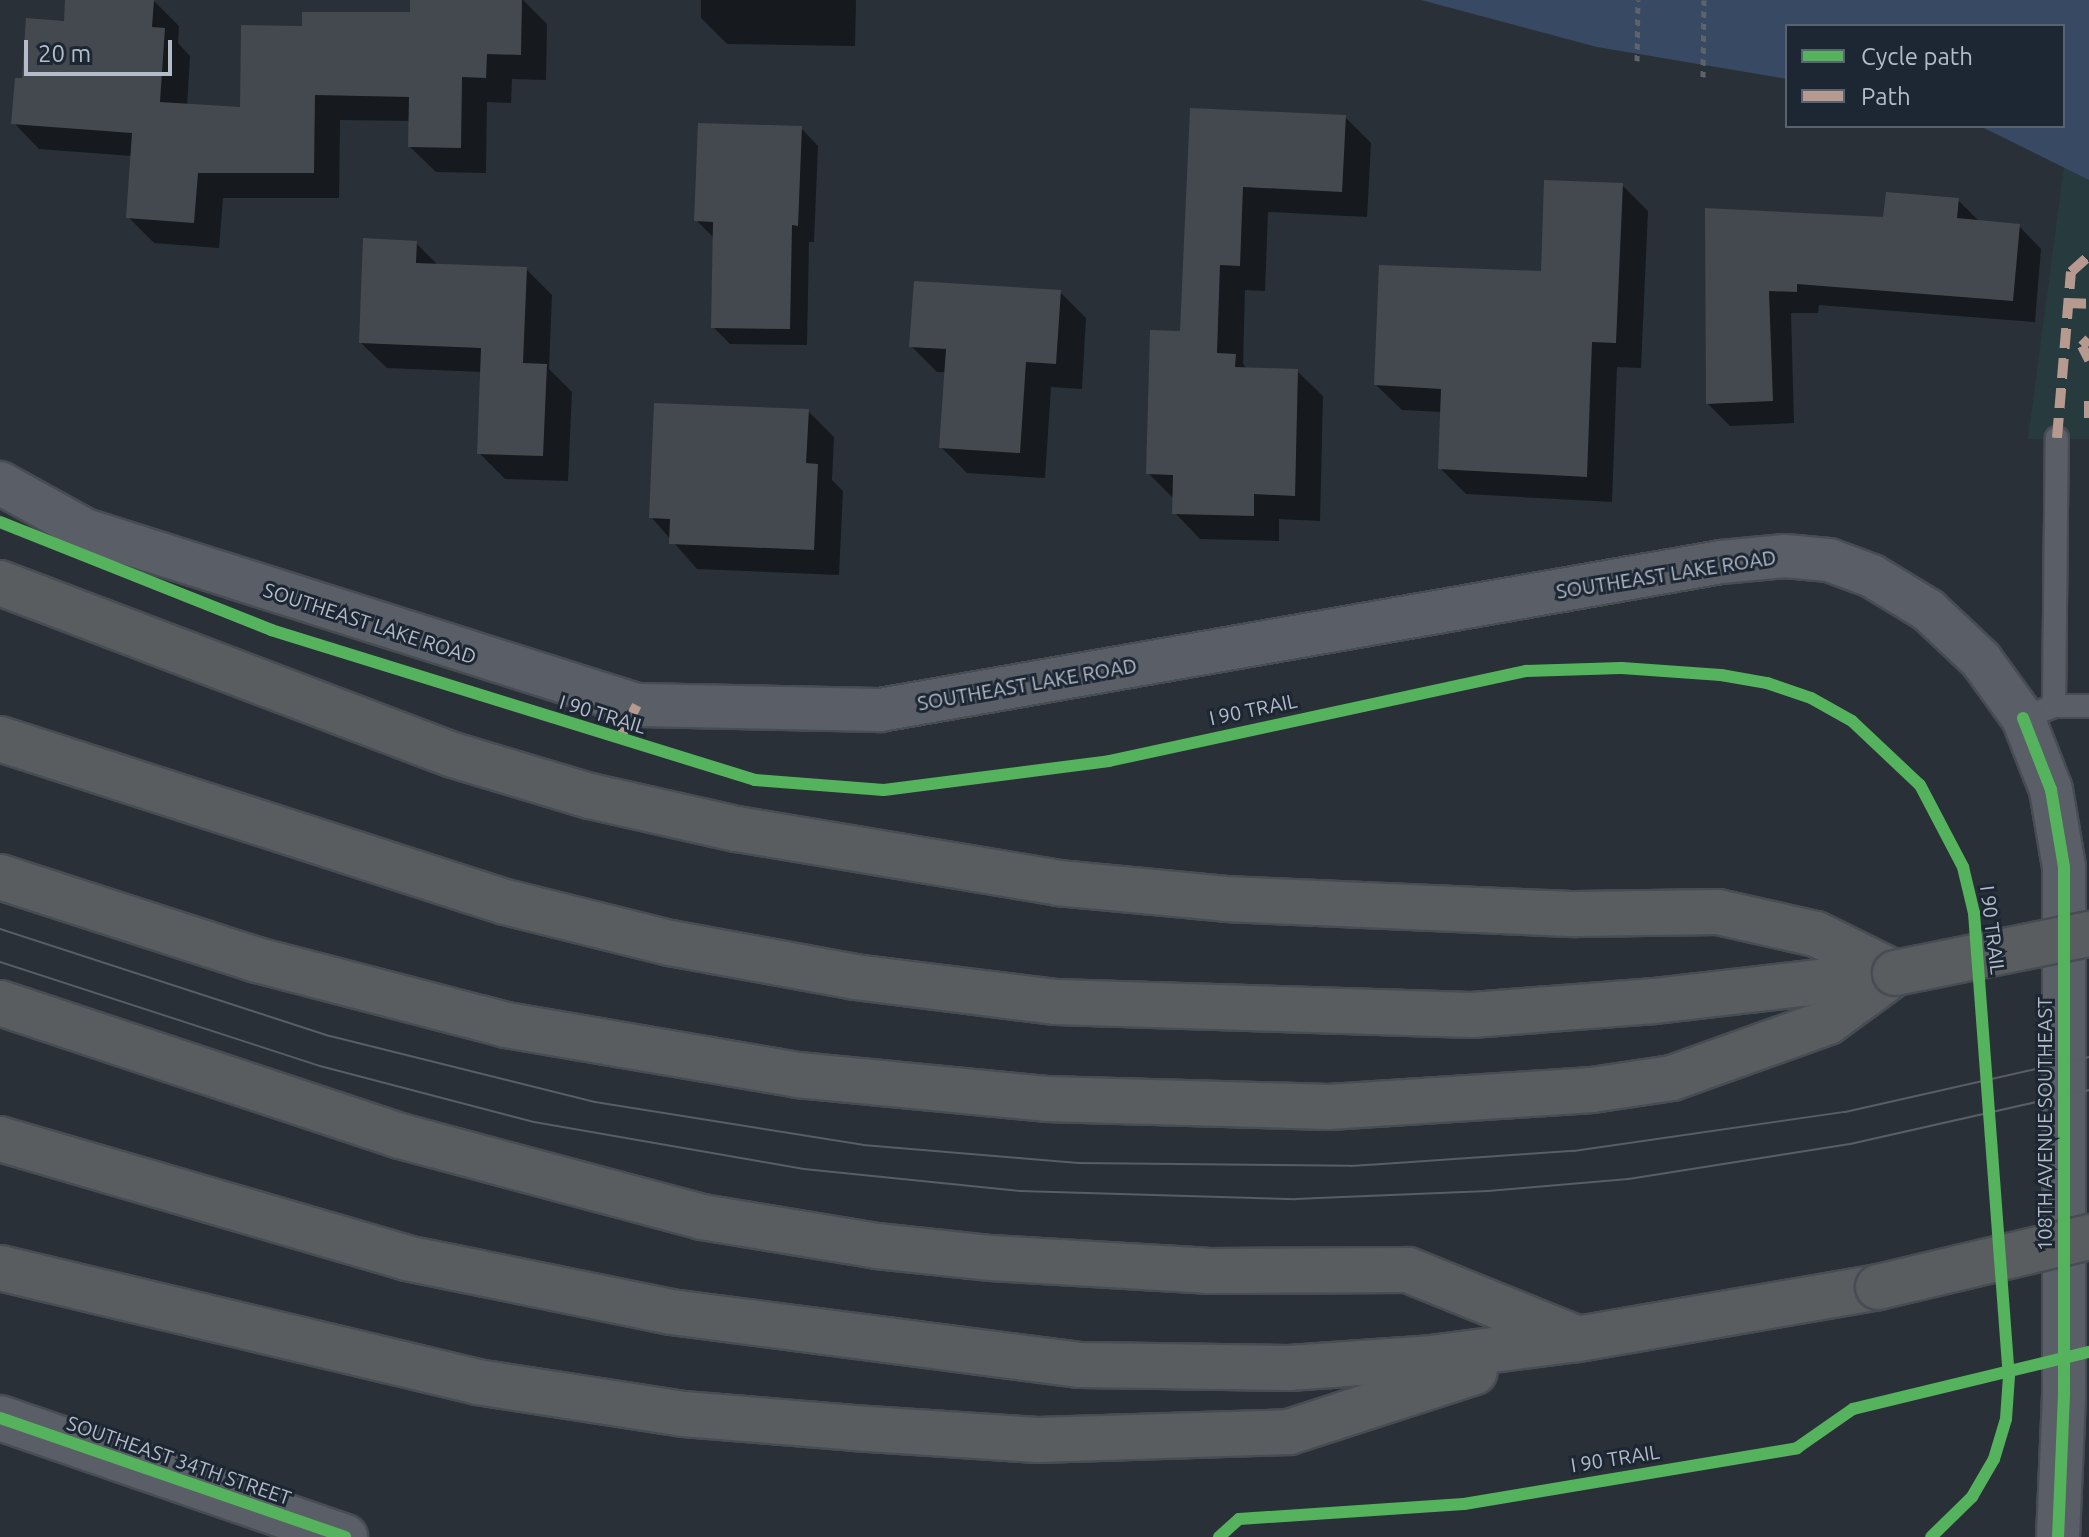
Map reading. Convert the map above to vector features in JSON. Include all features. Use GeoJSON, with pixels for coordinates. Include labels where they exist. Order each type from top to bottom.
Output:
{"type":"FeatureCollection","features":[{"type":"Feature","properties":{"kind":"highway"},"geometry":{"type":"LineString","coordinates":[[0,583],[297,700],[453,755],[590,796],[753,832],[1058,883],[1385,908],[1718,912],[1816,934],[1895,973]]}},
{"type":"Feature","properties":{"kind":"highway"},"geometry":{"type":"LineString","coordinates":[[0,739],[505,902],[670,943],[855,977],[1056,1002],[1472,1015],[1826,1003]]}},
{"type":"Feature","properties":{"kind":"highway"},"geometry":{"type":"LineString","coordinates":[[0,877],[287,969],[506,1025],[798,1075],[1046,1099],[1329,1107],[1592,1090],[1672,1078],[1895,973],[2089,934]]}},
{"type":"Feature","properties":{"kind":"highway"},"geometry":{"type":"LineString","coordinates":[[0,1003],[400,1136],[702,1217],[877,1246],[991,1258],[1207,1271],[1408,1270],[1578,1339]]}},
{"type":"Feature","properties":{"kind":"highway"},"geometry":{"type":"LineString","coordinates":[[0,1139],[406,1258],[671,1312],[1079,1365],[1289,1368],[1431,1358],[1578,1339],[1878,1287],[2089,1237]]}},
{"type":"Feature","properties":{"kind":"highway"},"geometry":{"type":"LineString","coordinates":[[0,1268],[477,1382],[684,1414],[1038,1440],[1289,1432],[1578,1339]]}},
{"type":"Feature","properties":{"kind":"street","name":"SOUTHEAST LAKE ROAD"},"geometry":{"type":"LineString","coordinates":[[0,483],[85,530],[637,705],[880,710],[1721,562],[1785,556],[1829,560],[1872,576],[1928,610],[2038,712]]}},
{"type":"Feature","properties":{"kind":"street","name":"108TH AVENUE SOUTHEAST"},"geometry":{"type":"LineString","coordinates":[[2038,712],[2064,867],[2076,1384],[2058,1537]]}},
{"type":"Feature","properties":{"kind":"street","name":"SOUTHEAST 34TH STREET"},"geometry":{"type":"LineString","coordinates":[[0,1418],[345,1537]]}},
{"type":"Feature","properties":{"kind":"lane"},"geometry":{"type":"LineString","coordinates":[[2057,438],[2038,712],[2089,706]]}},
{"type":"Feature","properties":{"kind":"path"},"geometry":{"type":"LineString","coordinates":[[1637,61],[1638,0]]}},
{"type":"Feature","properties":{"kind":"path"},"geometry":{"type":"LineString","coordinates":[[1703,77],[1704,0]]}},
{"type":"Feature","properties":{"kind":"green space"},"geometry":{"type":"Polygon","coordinates":[[[2064,167],[2089,180],[2089,439],[2028,439],[2064,167]]]}},
{"type":"Feature","properties":{"kind":"water"},"geometry":{"type":"Polygon","coordinates":[[[1421,0],[2089,0],[2089,180],[1984,128],[2065,128],[2065,24],[1785,24],[1785,79],[1597,47],[1421,0]]]}},
{"type":"Feature","properties":{"kind":"building"},"geometry":{"type":"Polygon","coordinates":[[[65,0],[154,0],[152,27],[165,28],[160,102],[240,107],[241,25],[302,26],[302,12],[410,12],[410,0],[522,0],[521,55],[487,54],[486,78],[462,77],[461,148],[408,147],[409,97],[315,95],[314,173],[198,173],[194,223],[126,218],[132,133],[11,124],[15,78],[22,78],[26,18],[64,21],[65,0]]]}},
{"type":"Feature","properties":{"kind":"building"},"geometry":{"type":"Polygon","coordinates":[[[1190,108],[1346,115],[1342,192],[1243,187],[1240,266],[1220,265],[1217,353],[1236,354],[1235,367],[1298,369],[1295,496],[1254,494],[1254,516],[1172,514],[1173,475],[1146,474],[1150,330],[1180,331],[1190,108]]]}},
{"type":"Feature","properties":{"kind":"building"},"geometry":{"type":"Polygon","coordinates":[[[698,123],[802,126],[798,226],[792,225],[790,329],[711,328],[713,222],[694,221],[698,123]]]}},
{"type":"Feature","properties":{"kind":"building"},"geometry":{"type":"Polygon","coordinates":[[[1544,180],[1623,183],[1616,343],[1592,342],[1587,477],[1438,469],[1441,389],[1374,385],[1379,265],[1541,271],[1544,180]]]}},
{"type":"Feature","properties":{"kind":"building"},"geometry":{"type":"Polygon","coordinates":[[[1886,192],[1959,198],[1957,218],[2020,224],[2013,301],[1797,284],[1797,292],[1769,291],[1773,401],[1706,404],[1705,208],[1883,217],[1886,192]]]}},
{"type":"Feature","properties":{"kind":"building"},"geometry":{"type":"Polygon","coordinates":[[[363,238],[417,241],[416,263],[527,267],[523,363],[547,364],[543,456],[477,454],[481,348],[359,343],[363,238]]]}},
{"type":"Feature","properties":{"kind":"building"},"geometry":{"type":"Polygon","coordinates":[[[914,281],[1061,290],[1056,364],[1026,362],[1020,453],[939,448],[946,349],[909,347],[914,281]]]}},
{"type":"Feature","properties":{"kind":"building"},"geometry":{"type":"Polygon","coordinates":[[[654,403],[809,409],[806,463],[818,464],[814,550],[669,544],[670,519],[649,518],[654,403]]]}},
{"type":"Feature","properties":{"kind":"tram line"},"geometry":{"type":"LineString","coordinates":[[0,929],[330,1036],[595,1102],[863,1145],[1078,1163],[1351,1166],[1573,1151],[1845,1112],[2089,1057]]}},
{"type":"Feature","properties":{"kind":"tram line"},"geometry":{"type":"LineString","coordinates":[[0,962],[320,1066],[534,1122],[804,1169],[1020,1191],[1296,1199],[1488,1191],[1628,1179],[1850,1144],[2089,1090]]}},
{"type":"Feature","properties":{"kind":"marked path"},"geometry":{"type":"LineString","coordinates":[[2057,438],[2071,272],[2089,256]]}},
{"type":"Feature","properties":{"kind":"marked path"},"geometry":{"type":"LineString","coordinates":[[2066,303],[2089,304]]}},
{"type":"Feature","properties":{"kind":"marked path"},"geometry":{"type":"LineString","coordinates":[[2089,339],[2082,346],[2089,360]]}},
{"type":"Feature","properties":{"kind":"marked path"},"geometry":{"type":"LineString","coordinates":[[2089,401],[2089,418]]}},
{"type":"Feature","properties":{"kind":"marked path"},"geometry":{"type":"LineString","coordinates":[[619,740],[637,705]]}},
{"type":"Feature","properties":{"kind":"cycle path","name":"I 90 TRAIL"},"geometry":{"type":"LineString","coordinates":[[0,522],[271,630],[755,780],[884,790],[1109,761],[1526,671],[1622,668],[1721,675],[1767,683],[1811,698],[1852,721],[1920,785],[1963,867],[1974,913],[2009,1376],[2006,1419],[1994,1459],[1972,1497],[1931,1537]]}},
{"type":"Feature","properties":{"kind":"cycle path"},"geometry":{"type":"LineString","coordinates":[[2023,718],[2051,790],[2064,867],[2064,1395],[2058,1537]]}},
{"type":"Feature","properties":{"kind":"cycle path","name":"I 90 TRAIL"},"geometry":{"type":"LineString","coordinates":[[1219,1537],[1239,1519],[1464,1504],[1797,1448],[1853,1409],[2089,1352]]}},
{"type":"Feature","properties":{"kind":"cycle path"},"geometry":{"type":"LineString","coordinates":[[0,1418],[345,1537]]}}]}
